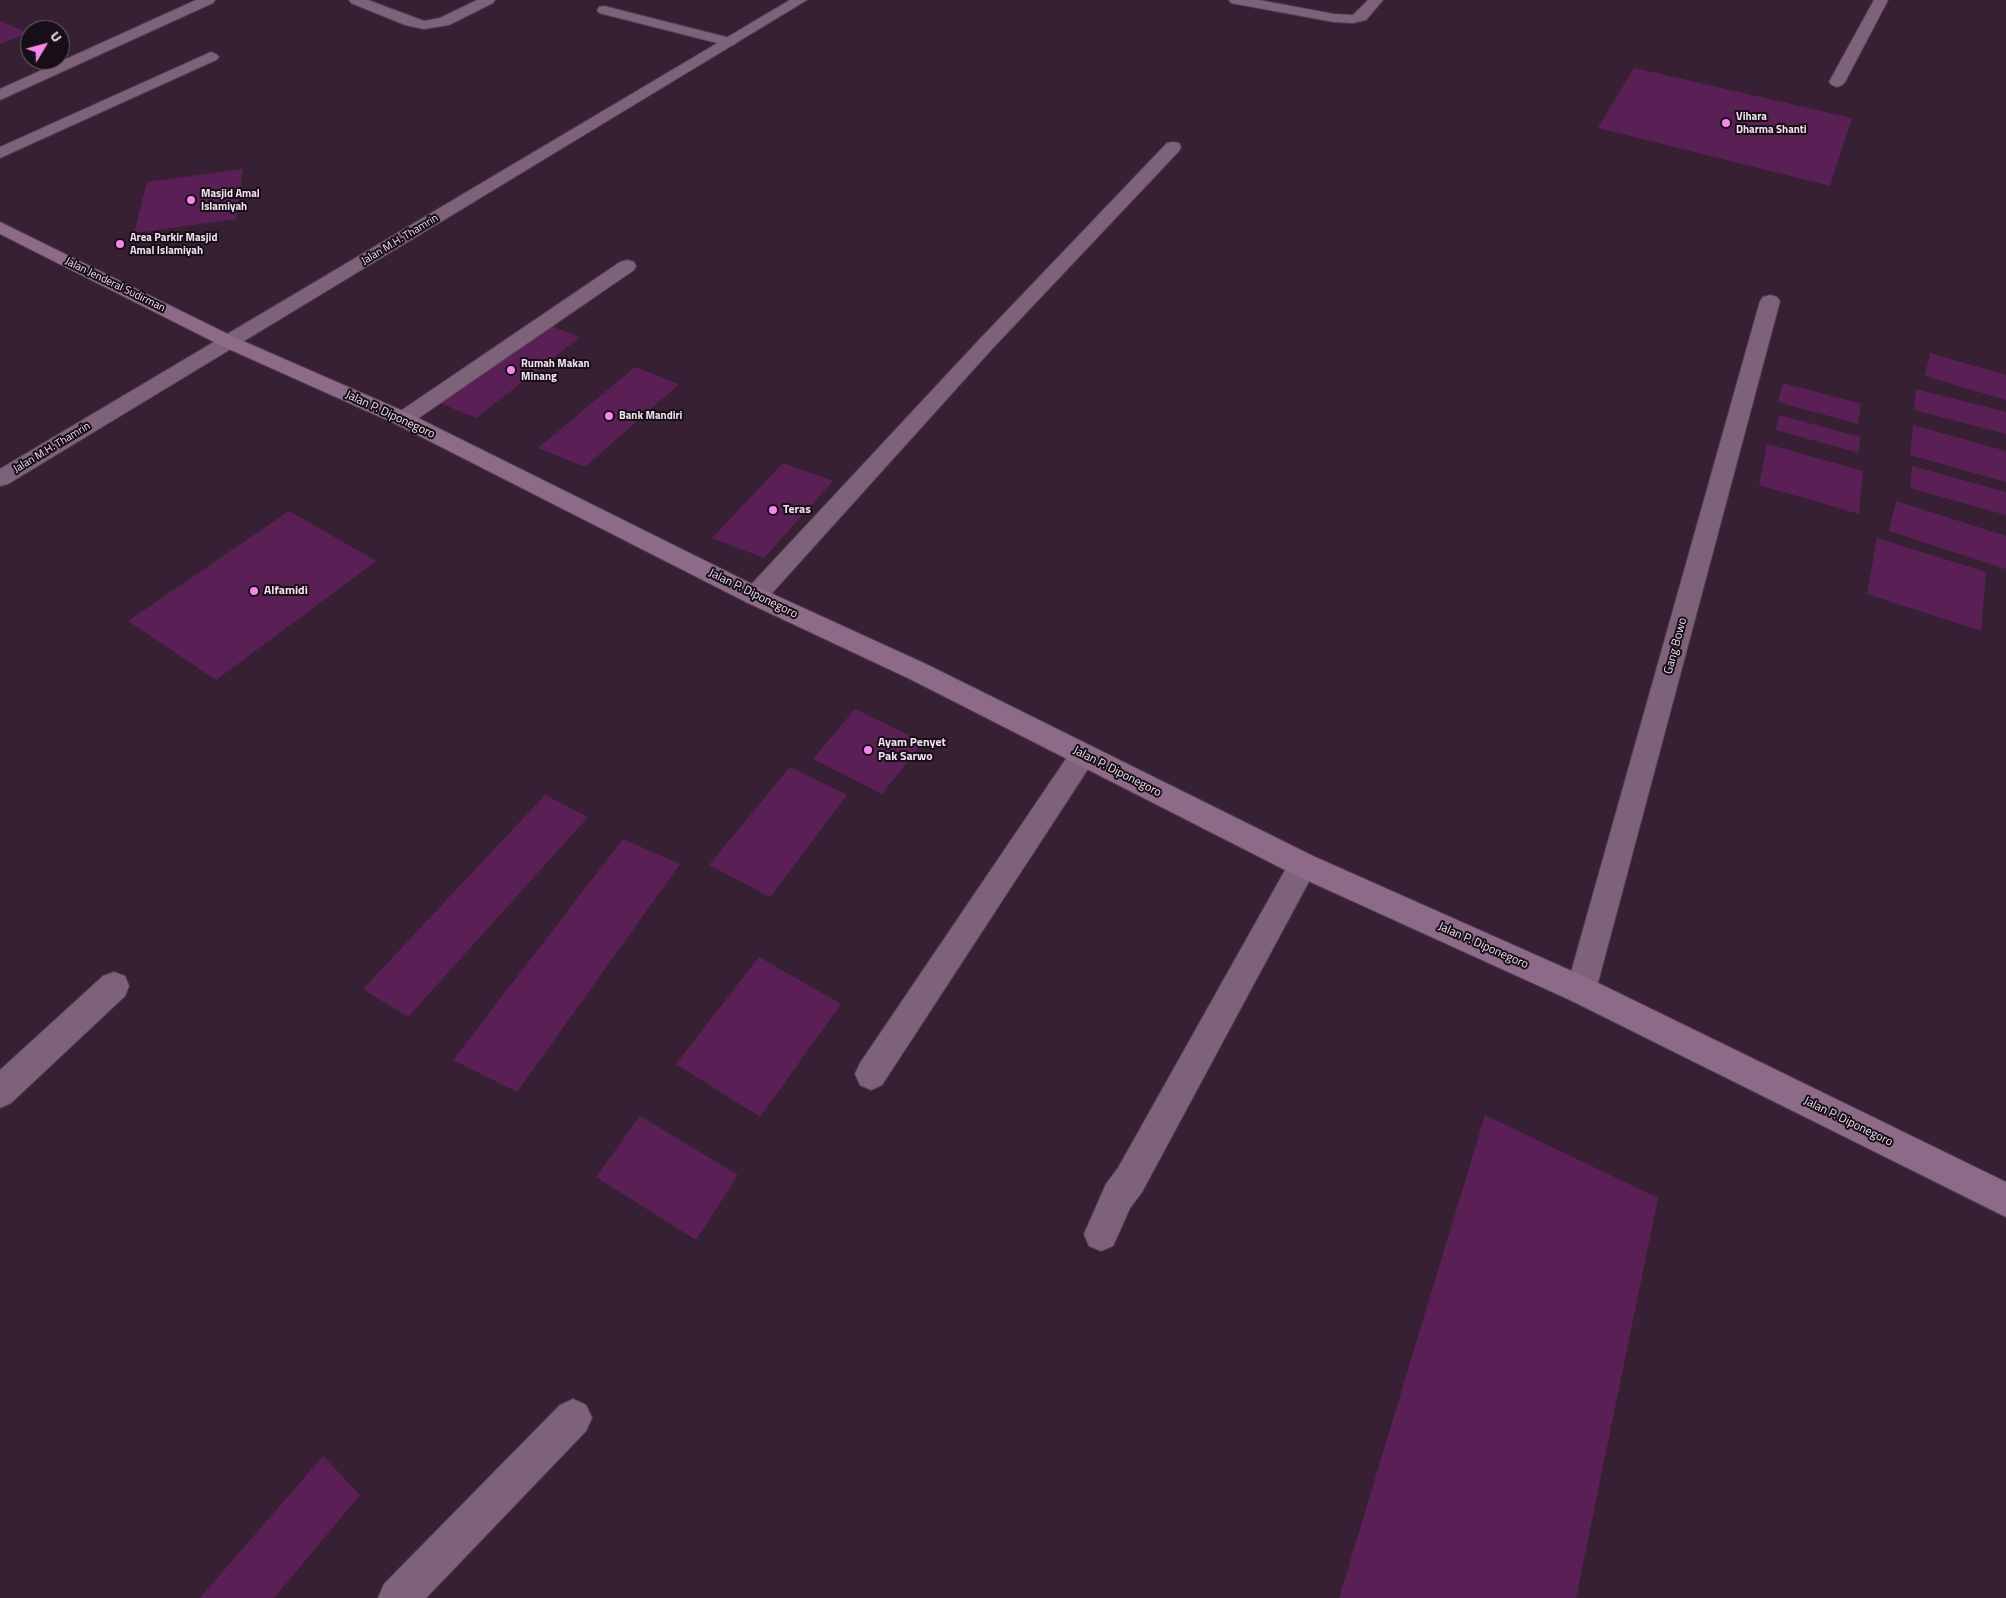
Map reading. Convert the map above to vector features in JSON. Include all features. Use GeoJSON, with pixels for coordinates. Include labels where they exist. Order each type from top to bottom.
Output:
{"type":"FeatureCollection","features":[{"type":"Feature","properties":{"kind":"main road","name":"Jalan Jenderal Sudirman"},"geometry":{"type":"LineString","coordinates":[[0,228],[229,342]]}},
{"type":"Feature","properties":{"kind":"main road","name":"Jalan P. Diponegoro"},"geometry":{"type":"LineString","coordinates":[[229,342],[404,419],[755,596],[919,672],[1303,865],[1581,990],[2006,1200]]}},
{"type":"Feature","properties":{"kind":"street"},"geometry":{"type":"LineString","coordinates":[[0,95],[208,0]]}},
{"type":"Feature","properties":{"kind":"street"},"geometry":{"type":"LineString","coordinates":[[356,0],[410,22],[424,24],[444,22],[488,0]]}},
{"type":"Feature","properties":{"kind":"street","name":"Jalan M.H. Thamrin"},"geometry":{"type":"LineString","coordinates":[[0,479],[800,0]]}},
{"type":"Feature","properties":{"kind":"street"},"geometry":{"type":"LineString","coordinates":[[1236,0],[1334,18],[1353,19],[1361,17],[1376,0]]}},
{"type":"Feature","properties":{"kind":"street"},"geometry":{"type":"LineString","coordinates":[[1837,82],[1881,0]]}},
{"type":"Feature","properties":{"kind":"street"},"geometry":{"type":"LineString","coordinates":[[604,10],[729,42]]}},
{"type":"Feature","properties":{"kind":"street"},"geometry":{"type":"LineString","coordinates":[[0,153],[211,57]]}},
{"type":"Feature","properties":{"kind":"street"},"geometry":{"type":"LineString","coordinates":[[755,596],[985,345],[1173,147]]}},
{"type":"Feature","properties":{"kind":"street"},"geometry":{"type":"LineString","coordinates":[[404,419],[627,266]]}},
{"type":"Feature","properties":{"kind":"street","name":"Gang Bowo"},"geometry":{"type":"LineString","coordinates":[[1581,990],[1770,301]]}},
{"type":"Feature","properties":{"kind":"street"},"geometry":{"type":"LineString","coordinates":[[871,1074],[1083,755]]}},
{"type":"Feature","properties":{"kind":"street"},"geometry":{"type":"LineString","coordinates":[[1101,1234],[1118,1196],[1130,1180],[1303,865]]}},
{"type":"Feature","properties":{"kind":"street"},"geometry":{"type":"LineString","coordinates":[[0,1092],[114,986]]}},
{"type":"Feature","properties":{"kind":"street"},"geometry":{"type":"LineString","coordinates":[[398,1598],[573,1418]]}},
{"type":"Feature","properties":{"kind":"building"},"geometry":{"type":"Polygon","coordinates":[[[0,21],[20,30],[20,36],[0,44],[0,21]]]}},
{"type":"Feature","properties":{"kind":"building","name":"Vihara Dharma Shanti"},"geometry":{"type":"Polygon","coordinates":[[[1634,68],[1852,118],[1830,186],[1598,128],[1634,68]]]}},
{"type":"Feature","properties":{"kind":"building","name":"Masjid Amal Islamiyah"},"geometry":{"type":"Polygon","coordinates":[[[243,169],[236,219],[134,233],[147,182],[243,169]]]}},
{"type":"Feature","properties":{"kind":"building","name":"Rumah Makan Minang"},"geometry":{"type":"Polygon","coordinates":[[[545,324],[580,337],[476,418],[440,403],[545,324]]]}},
{"type":"Feature","properties":{"kind":"building"},"geometry":{"type":"Polygon","coordinates":[[[1930,353],[2006,375],[2006,400],[1925,376],[1930,353]]]}},
{"type":"Feature","properties":{"kind":"building","name":"Bank Mandiri"},"geometry":{"type":"Polygon","coordinates":[[[635,367],[679,384],[585,467],[538,448],[635,367]]]}},
{"type":"Feature","properties":{"kind":"building"},"geometry":{"type":"Polygon","coordinates":[[[1783,383],[1861,404],[1858,424],[1778,402],[1783,383]]]}},
{"type":"Feature","properties":{"kind":"building"},"geometry":{"type":"Polygon","coordinates":[[[1916,389],[2006,412],[2006,434],[1914,410],[1916,389]]]}},
{"type":"Feature","properties":{"kind":"building"},"geometry":{"type":"Polygon","coordinates":[[[1779,415],[1860,437],[1859,453],[1776,430],[1779,415]]]}},
{"type":"Feature","properties":{"kind":"building"},"geometry":{"type":"Polygon","coordinates":[[[1913,425],[2006,451],[2006,482],[1910,455],[1913,425]]]}},
{"type":"Feature","properties":{"kind":"building"},"geometry":{"type":"Polygon","coordinates":[[[1767,444],[1863,471],[1859,514],[1759,485],[1767,444]]]}},
{"type":"Feature","properties":{"kind":"building","name":"Teras"},"geometry":{"type":"Polygon","coordinates":[[[783,463],[833,481],[764,558],[712,538],[783,463]]]}},
{"type":"Feature","properties":{"kind":"building"},"geometry":{"type":"Polygon","coordinates":[[[1912,466],[2006,492],[2006,515],[1910,488],[1912,466]]]}},
{"type":"Feature","properties":{"kind":"building"},"geometry":{"type":"Polygon","coordinates":[[[1896,501],[2006,536],[2006,569],[1889,531],[1896,501]]]}},
{"type":"Feature","properties":{"kind":"building","name":"Alfamidi"},"geometry":{"type":"Polygon","coordinates":[[[289,511],[376,561],[216,680],[128,621],[289,511]]]}},
{"type":"Feature","properties":{"kind":"building"},"geometry":{"type":"Polygon","coordinates":[[[1877,538],[1986,572],[1981,631],[1867,594],[1877,538]]]}},
{"type":"Feature","properties":{"kind":"building","name":"Ayam Penyet Pak Sarwo"},"geometry":{"type":"Polygon","coordinates":[[[855,709],[923,742],[882,794],[813,759],[855,709]]]}},
{"type":"Feature","properties":{"kind":"building"},"geometry":{"type":"Polygon","coordinates":[[[790,767],[847,795],[770,897],[709,865],[790,767]]]}},
{"type":"Feature","properties":{"kind":"building"},"geometry":{"type":"Polygon","coordinates":[[[545,795],[588,817],[408,1017],[363,989],[545,795]]]}},
{"type":"Feature","properties":{"kind":"building"},"geometry":{"type":"Polygon","coordinates":[[[623,839],[680,864],[517,1092],[453,1060],[623,839]]]}},
{"type":"Feature","properties":{"kind":"building"},"geometry":{"type":"Polygon","coordinates":[[[759,957],[841,1004],[760,1117],[676,1064],[759,957]]]}},
{"type":"Feature","properties":{"kind":"building"},"geometry":{"type":"Polygon","coordinates":[[[1485,1115],[1658,1198],[1576,1598],[1339,1598],[1485,1115]]]}},
{"type":"Feature","properties":{"kind":"building"},"geometry":{"type":"Polygon","coordinates":[[[640,1116],[738,1175],[696,1240],[596,1177],[640,1116]]]}},
{"type":"Feature","properties":{"kind":"building"},"geometry":{"type":"Polygon","coordinates":[[[323,1456],[360,1495],[274,1598],[200,1598],[323,1456]]]}},
{"type":"Feature","properties":{"kind":"place","name":"Vihara Dharma Shanti"},"geometry":{"type":"Point","coordinates":[1726,123]}},
{"type":"Feature","properties":{"kind":"place","name":"Masjid Amal Islamiyah"},"geometry":{"type":"Point","coordinates":[191,200]}},
{"type":"Feature","properties":{"kind":"place","name":"Area Parkir Masjid Amal Islamiyah"},"geometry":{"type":"Point","coordinates":[120,244]}},
{"type":"Feature","properties":{"kind":"place","name":"Rumah Makan Minang"},"geometry":{"type":"Point","coordinates":[511,370]}},
{"type":"Feature","properties":{"kind":"place","name":"Bank Mandiri"},"geometry":{"type":"Point","coordinates":[609,416]}},
{"type":"Feature","properties":{"kind":"place","name":"Teras"},"geometry":{"type":"Point","coordinates":[773,510]}},
{"type":"Feature","properties":{"kind":"place","name":"Alfamidi"},"geometry":{"type":"Point","coordinates":[254,591]}},
{"type":"Feature","properties":{"kind":"place","name":"Ayam Penyet Pak Sarwo"},"geometry":{"type":"Point","coordinates":[868,750]}}]}
